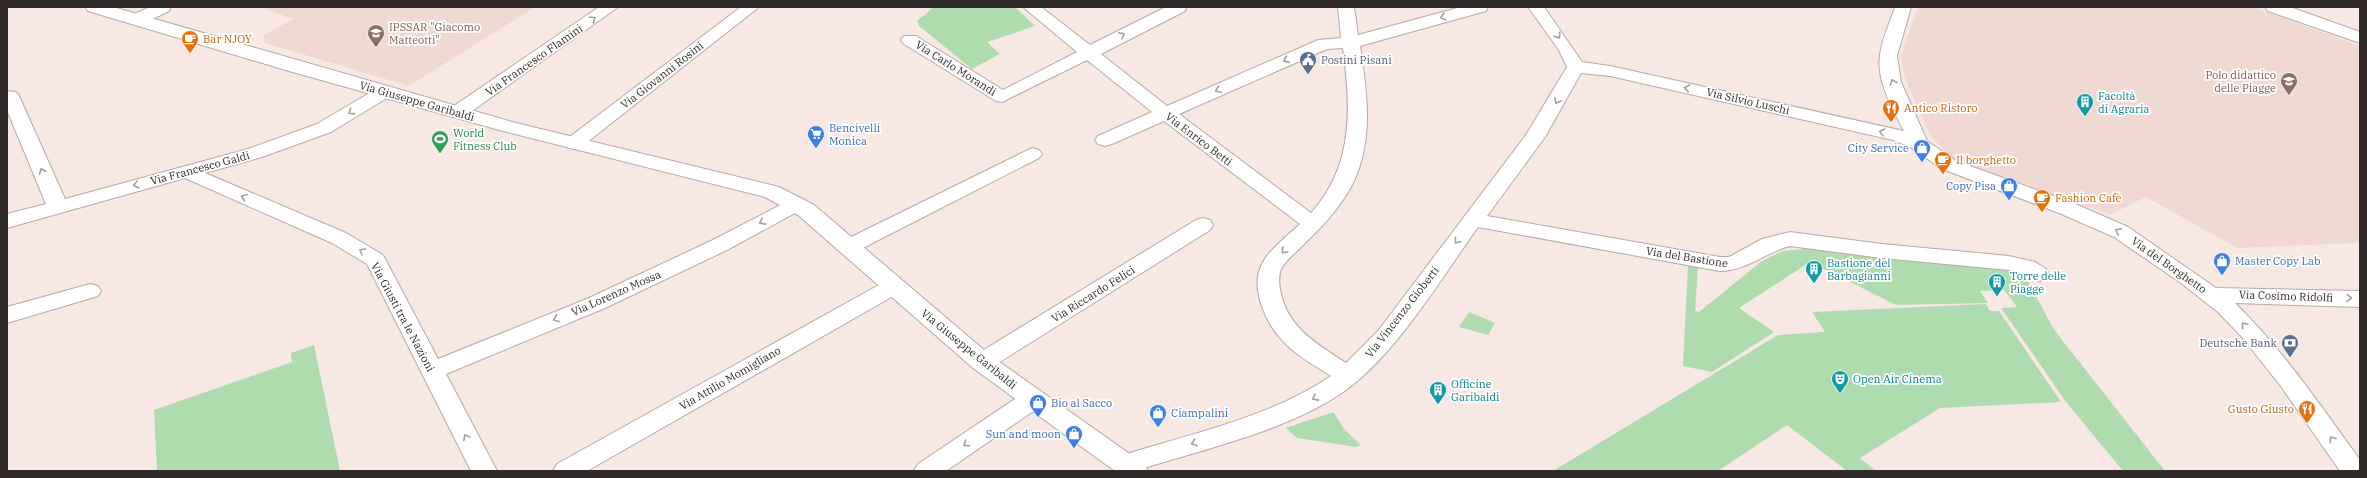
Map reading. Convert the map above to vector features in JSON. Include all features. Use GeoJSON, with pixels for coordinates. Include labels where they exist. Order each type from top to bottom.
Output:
{"type":"FeatureCollection","features":[{"type":"Feature","properties":{"kind":"street","name":"Via Giuseppe Garibaldi"},"geometry":{"type":"LineString","coordinates":[[94,7],[110,9],[138,19],[384,92],[574,143],[772,192],[797,204],[982,362],[1130,468]]}},
{"type":"Feature","properties":{"kind":"street"},"geometry":{"type":"LineString","coordinates":[[138,19],[163,7]]}},
{"type":"Feature","properties":{"kind":"street","name":"Via Francesco Flamini"},"geometry":{"type":"LineString","coordinates":[[458,112],[610,7]]}},
{"type":"Feature","properties":{"kind":"street","name":"Via Giovanni Rosini"},"geometry":{"type":"LineString","coordinates":[[574,143],[751,7]]}},
{"type":"Feature","properties":{"kind":"street","name":"Via Enrico Betti"},"geometry":{"type":"LineString","coordinates":[[1031,7],[1087,53],[1312,223]]}},
{"type":"Feature","properties":{"kind":"street"},"geometry":{"type":"LineString","coordinates":[[1087,53],[1179,7]]}},
{"type":"Feature","properties":{"kind":"street"},"geometry":{"type":"LineString","coordinates":[[1346,7],[1359,104],[1355,149],[1348,172],[1328,207],[1270,267],[1268,278],[1272,299],[1281,323],[1294,339],[1348,376]]}},
{"type":"Feature","properties":{"kind":"street"},"geometry":{"type":"LineString","coordinates":[[1105,140],[1164,112],[1324,44],[1350,42],[1480,7]]}},
{"type":"Feature","properties":{"kind":"street"},"geometry":{"type":"LineString","coordinates":[[1536,7],[1567,50],[1576,67]]}},
{"type":"Feature","properties":{"kind":"street"},"geometry":{"type":"LineString","coordinates":[[1904,7],[1889,51],[1889,68],[1903,108],[1919,144]]}},
{"type":"Feature","properties":{"kind":"street"},"geometry":{"type":"LineString","coordinates":[[2274,7],[2360,38]]}},
{"type":"Feature","properties":{"kind":"street","name":"Via Carlo Morandi"},"geometry":{"type":"LineString","coordinates":[[910,40],[1002,97],[1087,53]]}},
{"type":"Feature","properties":{"kind":"street","name":"Via Silvio Luschi"},"geometry":{"type":"LineString","coordinates":[[1576,67],[1610,71],[1857,126],[1919,144]]}},
{"type":"Feature","properties":{"kind":"street","name":"Via Vincenzo Gioberti"},"geometry":{"type":"LineString","coordinates":[[1130,468],[1277,416],[1322,394],[1348,376],[1386,337],[1535,137],[1576,67]]}},
{"type":"Feature","properties":{"kind":"street","name":"Via Francesco Galdi"},"geometry":{"type":"LineString","coordinates":[[7,221],[255,153],[318,130],[384,92]]}},
{"type":"Feature","properties":{"kind":"street"},"geometry":{"type":"LineString","coordinates":[[8,96],[58,207]]}},
{"type":"Feature","properties":{"kind":"street","name":"Via del Borghetto"},"geometry":{"type":"LineString","coordinates":[[1919,144],[1949,165],[2066,208],[2121,232],[2150,250],[2212,295],[2237,316],[2252,334],[2288,379],[2354,471]]}},
{"type":"Feature","properties":{"kind":"street"},"geometry":{"type":"LineString","coordinates":[[848,247],[1032,154]]}},
{"type":"Feature","properties":{"kind":"street","name":"Via Giusti tra le Nazioni"},"geometry":{"type":"LineString","coordinates":[[187,172],[339,238],[375,260],[484,471]]}},
{"type":"Feature","properties":{"kind":"street","name":"Via Lorenzo Mossa"},"geometry":{"type":"LineString","coordinates":[[431,371],[597,303],[720,245],[797,204]]}},
{"type":"Feature","properties":{"kind":"street","name":"Via del Bastione"},"geometry":{"type":"LineString","coordinates":[[1473,220],[1720,264],[1734,264],[1769,244],[1790,239],[1882,251],[2009,263],[2027,267],[2038,274]]}},
{"type":"Feature","properties":{"kind":"street","name":"Via Riccardo Felici"},"geometry":{"type":"LineString","coordinates":[[982,362],[1203,226]]}},
{"type":"Feature","properties":{"kind":"street","name":"Via Attilio Momigliano"},"geometry":{"type":"LineString","coordinates":[[566,471],[894,286]]}},
{"type":"Feature","properties":{"kind":"street"},"geometry":{"type":"LineString","coordinates":[[7,315],[90,290]]}},
{"type":"Feature","properties":{"kind":"street","name":"Via Cosimo Ridolfi"},"geometry":{"type":"LineString","coordinates":[[2212,295],[2360,299]]}},
{"type":"Feature","properties":{"kind":"street"},"geometry":{"type":"LineString","coordinates":[[927,471],[1033,399]]}},
{"type":"Feature","properties":{"kind":"shaded area","name":"IPSSAR \"Giacomo Matteotti\""},"geometry":{"type":"Polygon","coordinates":[[[259,7],[535,7],[409,86],[265,43],[263,35],[294,19],[259,7]]]}},
{"type":"Feature","properties":{"kind":"shaded area"},"geometry":{"type":"Polygon","coordinates":[[[1918,7],[2253,7],[2360,46],[2360,243],[2237,248],[2146,197],[2111,214],[1973,171],[1954,162],[1929,133],[1905,78],[1901,55],[1918,7]]]}},
{"type":"Feature","properties":{"kind":"green space"},"geometry":{"type":"Polygon","coordinates":[[[934,7],[1015,7],[1035,26],[987,42],[1000,54],[972,69],[919,26],[917,21],[934,7]]]}},
{"type":"Feature","properties":{"kind":"green space"},"geometry":{"type":"Polygon","coordinates":[[[1804,249],[2002,268],[2013,271],[2026,278],[2055,331],[2165,471],[2123,471],[2066,402],[2001,308],[2017,307],[2004,290],[1980,291],[1988,303],[1896,305],[1810,262],[1739,308],[1774,332],[1712,372],[1683,366],[1688,265],[1698,266],[1695,311],[1699,312],[1762,261],[1783,251],[1804,249]]]}},
{"type":"Feature","properties":{"kind":"green space"},"geometry":{"type":"Polygon","coordinates":[[[1986,304],[1990,311],[1999,311],[2061,402],[1940,408],[1860,458],[1876,471],[1847,471],[1787,425],[1718,471],[1553,471],[1778,335],[1825,332],[1812,312],[1986,304]]]}},
{"type":"Feature","properties":{"kind":"green space"},"geometry":{"type":"Polygon","coordinates":[[[1469,312],[1495,323],[1488,335],[1459,327],[1469,312]]]}},
{"type":"Feature","properties":{"kind":"green space"},"geometry":{"type":"Polygon","coordinates":[[[314,345],[340,471],[157,471],[154,410],[292,362],[291,353],[314,345]]]}},
{"type":"Feature","properties":{"kind":"green space"},"geometry":{"type":"Polygon","coordinates":[[[1333,412],[1345,430],[1361,445],[1356,447],[1297,438],[1286,428],[1333,412]]]}},
{"type":"Feature","properties":{"kind":"place","name":"IPSSAR \"Giacomo Matteotti\""},"geometry":{"type":"Point","coordinates":[376,48]}},
{"type":"Feature","properties":{"kind":"place","name":"Bar NJOY"},"geometry":{"type":"Point","coordinates":[190,54]}},
{"type":"Feature","properties":{"kind":"place","name":"Postini Pisani"},"geometry":{"type":"Point","coordinates":[1308,75]}},
{"type":"Feature","properties":{"kind":"place","name":"Polo didattico delle Piagge"},"geometry":{"type":"Point","coordinates":[2289,96]}},
{"type":"Feature","properties":{"kind":"place","name":"Facoltà di Agraria"},"geometry":{"type":"Point","coordinates":[2085,117]}},
{"type":"Feature","properties":{"kind":"place","name":"Antico Ristoro"},"geometry":{"type":"Point","coordinates":[1891,123]}},
{"type":"Feature","properties":{"kind":"place","name":"Bencivelli Monica"},"geometry":{"type":"Point","coordinates":[816,149]}},
{"type":"Feature","properties":{"kind":"place","name":"World Fitness Club"},"geometry":{"type":"Point","coordinates":[440,154]}},
{"type":"Feature","properties":{"kind":"place","name":"City Service"},"geometry":{"type":"Point","coordinates":[1922,163]}},
{"type":"Feature","properties":{"kind":"place","name":"Il borghetto"},"geometry":{"type":"Point","coordinates":[1943,175]}},
{"type":"Feature","properties":{"kind":"place","name":"Copy Pisa"},"geometry":{"type":"Point","coordinates":[2009,201]}},
{"type":"Feature","properties":{"kind":"place","name":"Fashion Cafè"},"geometry":{"type":"Point","coordinates":[2042,213]}},
{"type":"Feature","properties":{"kind":"place","name":"Master Copy Lab"},"geometry":{"type":"Point","coordinates":[2222,276]}},
{"type":"Feature","properties":{"kind":"place","name":"Bastione del Barbagianni"},"geometry":{"type":"Point","coordinates":[1814,284]}},
{"type":"Feature","properties":{"kind":"place","name":"Torre delle Piagge"},"geometry":{"type":"Point","coordinates":[1997,297]}},
{"type":"Feature","properties":{"kind":"place","name":"Deutsche Bank"},"geometry":{"type":"Point","coordinates":[2290,358]}},
{"type":"Feature","properties":{"kind":"place","name":"Open Air Cinema"},"geometry":{"type":"Point","coordinates":[1840,394]}},
{"type":"Feature","properties":{"kind":"place","name":"Officine Garibaldi"},"geometry":{"type":"Point","coordinates":[1438,405]}},
{"type":"Feature","properties":{"kind":"place","name":"Bio al Sacco"},"geometry":{"type":"Point","coordinates":[1038,418]}},
{"type":"Feature","properties":{"kind":"place","name":"Gusto Giusto"},"geometry":{"type":"Point","coordinates":[2307,424]}},
{"type":"Feature","properties":{"kind":"place","name":"Ciampalini"},"geometry":{"type":"Point","coordinates":[1158,428]}},
{"type":"Feature","properties":{"kind":"place","name":"Sun and moon"},"geometry":{"type":"Point","coordinates":[1074,449]}}]}
